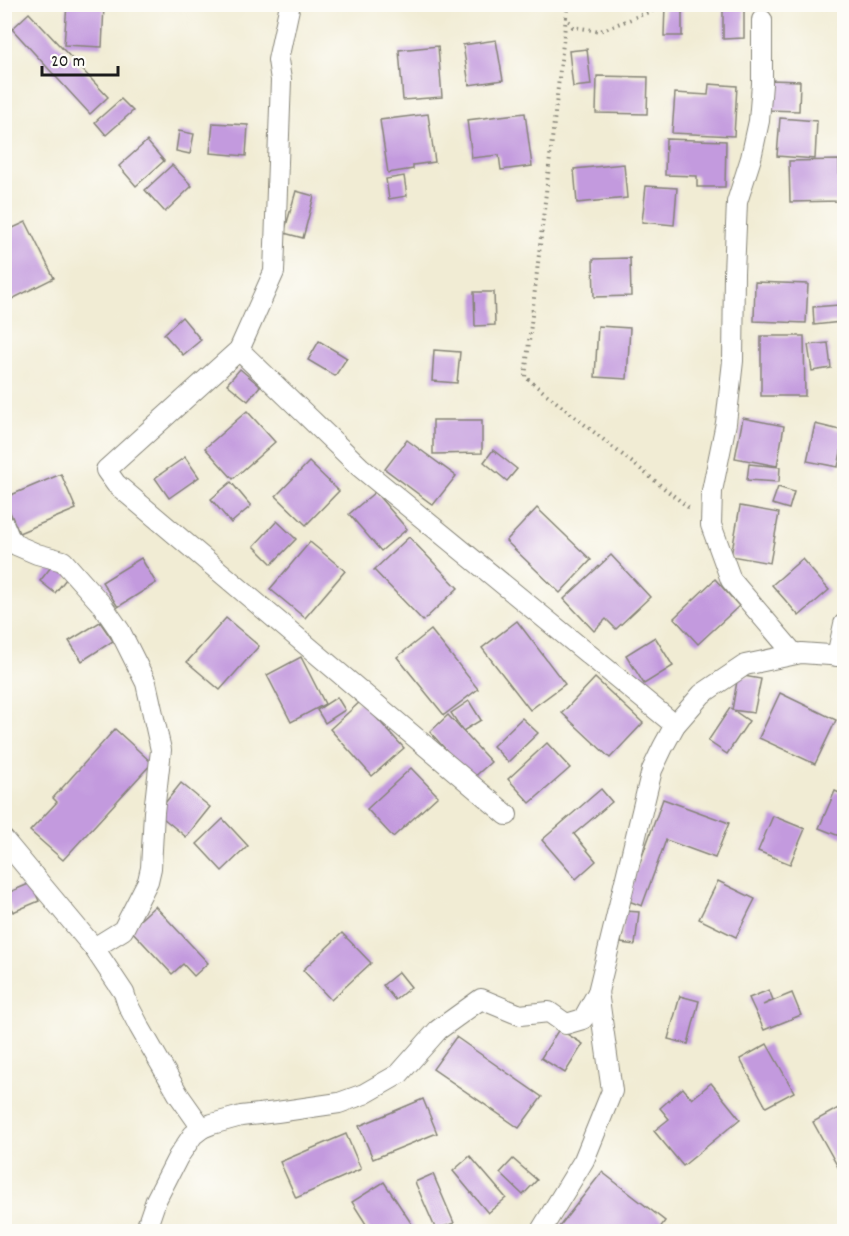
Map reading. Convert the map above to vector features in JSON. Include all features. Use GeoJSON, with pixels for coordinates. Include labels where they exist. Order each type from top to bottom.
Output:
{"type":"FeatureCollection","features":[{"type":"Feature","properties":{"kind":"street"},"geometry":{"type":"LineString","coordinates":[[290,4],[278,60],[281,80],[274,273],[239,350],[106,470],[116,484],[507,815]]}},
{"type":"Feature","properties":{"kind":"street"},"geometry":{"type":"LineString","coordinates":[[762,20],[762,84],[759,121],[751,158],[737,202],[734,361],[726,423],[712,491],[711,525],[731,580],[794,654]]}},
{"type":"Feature","properties":{"kind":"street"},"geometry":{"type":"LineString","coordinates":[[239,350],[360,467],[675,725]]}},
{"type":"Feature","properties":{"kind":"street"},"geometry":{"type":"LineString","coordinates":[[4,525],[9,537],[16,545],[63,561],[92,593],[120,631],[146,683],[161,750],[148,881],[123,930],[94,948]]}},
{"type":"Feature","properties":{"kind":"street"},"geometry":{"type":"LineString","coordinates":[[146,1232],[156,1200],[178,1157],[193,1135],[202,1128],[241,1116],[339,1102],[364,1094],[399,1074],[438,1030],[482,999],[520,1015],[549,1012],[566,1024],[583,1020],[598,992],[652,770],[675,725],[702,694],[745,665],[801,652],[841,656],[844,624]]}},
{"type":"Feature","properties":{"kind":"street"},"geometry":{"type":"LineString","coordinates":[[4,840],[94,948],[120,987],[139,1026],[178,1094],[202,1128]]}},
{"type":"Feature","properties":{"kind":"street"},"geometry":{"type":"LineString","coordinates":[[540,1232],[585,1160],[612,1091],[598,992]]}},
{"type":"Feature","properties":{"kind":"path"},"geometry":{"type":"LineString","coordinates":[[568,4],[525,377],[711,525]]}},
{"type":"Feature","properties":{"kind":"path"},"geometry":{"type":"LineString","coordinates":[[566,17],[573,27],[600,31],[669,4]]}},
{"type":"Feature","properties":{"kind":"building"},"geometry":{"type":"Polygon","coordinates":[[[67,4],[104,6],[102,47],[64,45],[67,4]]]}},
{"type":"Feature","properties":{"kind":"building"},"geometry":{"type":"Polygon","coordinates":[[[665,4],[682,4],[682,36],[664,36],[665,4]]]}},
{"type":"Feature","properties":{"kind":"building"},"geometry":{"type":"Polygon","coordinates":[[[744,6],[744,38],[723,39],[723,7],[744,6]]]}},
{"type":"Feature","properties":{"kind":"building"},"geometry":{"type":"Polygon","coordinates":[[[29,13],[108,97],[90,114],[12,29],[29,13]]]}},
{"type":"Feature","properties":{"kind":"building"},"geometry":{"type":"Polygon","coordinates":[[[496,40],[503,80],[469,85],[463,45],[496,40]]]}},
{"type":"Feature","properties":{"kind":"building"},"geometry":{"type":"Polygon","coordinates":[[[438,46],[442,97],[403,100],[399,50],[438,46]]]}},
{"type":"Feature","properties":{"kind":"building"},"geometry":{"type":"Polygon","coordinates":[[[587,49],[591,85],[573,87],[569,51],[587,49]]]}},
{"type":"Feature","properties":{"kind":"building"},"geometry":{"type":"Polygon","coordinates":[[[597,76],[648,77],[647,114],[596,113],[597,76]]]}},
{"type":"Feature","properties":{"kind":"building"},"geometry":{"type":"Polygon","coordinates":[[[769,80],[800,81],[799,111],[767,110],[769,80]]]}},
{"type":"Feature","properties":{"kind":"building"},"geometry":{"type":"Polygon","coordinates":[[[709,84],[737,86],[734,136],[672,133],[675,93],[708,95],[709,84]]]}},
{"type":"Feature","properties":{"kind":"building"},"geometry":{"type":"Polygon","coordinates":[[[121,99],[133,111],[106,135],[95,122],[121,99]]]}},
{"type":"Feature","properties":{"kind":"building"},"geometry":{"type":"Polygon","coordinates":[[[525,113],[532,166],[501,170],[499,155],[472,158],[467,120],[525,113]]]}},
{"type":"Feature","properties":{"kind":"building"},"geometry":{"type":"Polygon","coordinates":[[[428,114],[435,162],[413,165],[413,169],[388,173],[380,120],[428,114]]]}},
{"type":"Feature","properties":{"kind":"building"},"geometry":{"type":"Polygon","coordinates":[[[780,118],[817,121],[815,159],[777,156],[780,118]]]}},
{"type":"Feature","properties":{"kind":"building"},"geometry":{"type":"Polygon","coordinates":[[[213,123],[248,125],[246,156],[210,153],[213,123]]]}},
{"type":"Feature","properties":{"kind":"building"},"geometry":{"type":"Polygon","coordinates":[[[179,131],[194,134],[190,154],[176,151],[179,131]]]}},
{"type":"Feature","properties":{"kind":"building"},"geometry":{"type":"Polygon","coordinates":[[[666,139],[726,141],[725,187],[697,187],[697,176],[665,175],[666,139]]]}},
{"type":"Feature","properties":{"kind":"building"},"geometry":{"type":"Polygon","coordinates":[[[147,141],[164,161],[136,186],[119,166],[147,141]]]}},
{"type":"Feature","properties":{"kind":"building"},"geometry":{"type":"Polygon","coordinates":[[[839,160],[840,201],[790,202],[789,161],[839,160]]]}},
{"type":"Feature","properties":{"kind":"building"},"geometry":{"type":"Polygon","coordinates":[[[624,164],[627,198],[577,203],[574,169],[624,164]]]}},
{"type":"Feature","properties":{"kind":"building"},"geometry":{"type":"Polygon","coordinates":[[[172,165],[192,186],[165,212],[145,190],[172,165]]]}},
{"type":"Feature","properties":{"kind":"building"},"geometry":{"type":"Polygon","coordinates":[[[404,176],[407,196],[389,199],[386,179],[404,176]]]}},
{"type":"Feature","properties":{"kind":"building"},"geometry":{"type":"Polygon","coordinates":[[[646,186],[677,188],[674,225],[642,222],[646,186]]]}},
{"type":"Feature","properties":{"kind":"building"},"geometry":{"type":"Polygon","coordinates":[[[296,191],[314,196],[303,238],[284,233],[296,191]]]}},
{"type":"Feature","properties":{"kind":"building"},"geometry":{"type":"Polygon","coordinates":[[[26,222],[54,278],[12,299],[4,284],[4,232],[26,222]]]}},
{"type":"Feature","properties":{"kind":"building"},"geometry":{"type":"Polygon","coordinates":[[[630,258],[631,296],[594,297],[593,259],[630,258]]]}},
{"type":"Feature","properties":{"kind":"building"},"geometry":{"type":"Polygon","coordinates":[[[755,282],[808,284],[806,323],[754,321],[755,282]]]}},
{"type":"Feature","properties":{"kind":"building"},"geometry":{"type":"Polygon","coordinates":[[[474,292],[494,292],[495,325],[475,326],[474,292]]]}},
{"type":"Feature","properties":{"kind":"building"},"geometry":{"type":"Polygon","coordinates":[[[839,305],[841,322],[814,325],[813,307],[839,305]]]}},
{"type":"Feature","properties":{"kind":"building"},"geometry":{"type":"Polygon","coordinates":[[[182,317],[201,340],[183,355],[164,334],[182,317]]]}},
{"type":"Feature","properties":{"kind":"building"},"geometry":{"type":"Polygon","coordinates":[[[598,326],[630,328],[627,379],[595,377],[598,326]]]}},
{"type":"Feature","properties":{"kind":"building"},"geometry":{"type":"Polygon","coordinates":[[[761,336],[804,336],[805,396],[761,396],[761,336]]]}},
{"type":"Feature","properties":{"kind":"building"},"geometry":{"type":"Polygon","coordinates":[[[319,341],[347,358],[335,376],[308,360],[319,341]]]}},
{"type":"Feature","properties":{"kind":"building"},"geometry":{"type":"Polygon","coordinates":[[[828,343],[831,368],[812,371],[808,345],[828,343]]]}},
{"type":"Feature","properties":{"kind":"building"},"geometry":{"type":"Polygon","coordinates":[[[434,350],[460,352],[457,383],[432,381],[434,350]]]}},
{"type":"Feature","properties":{"kind":"building"},"geometry":{"type":"Polygon","coordinates":[[[240,369],[260,386],[248,401],[227,384],[240,369]]]}},
{"type":"Feature","properties":{"kind":"building"},"geometry":{"type":"Polygon","coordinates":[[[247,411],[275,442],[233,479],[205,448],[247,411]]]}},
{"type":"Feature","properties":{"kind":"building"},"geometry":{"type":"Polygon","coordinates":[[[743,418],[784,426],[777,466],[735,458],[743,418]]]}},
{"type":"Feature","properties":{"kind":"building"},"geometry":{"type":"Polygon","coordinates":[[[433,420],[482,420],[482,453],[433,454],[433,420]]]}},
{"type":"Feature","properties":{"kind":"building"},"geometry":{"type":"Polygon","coordinates":[[[815,424],[844,431],[838,467],[807,461],[815,424]]]}},
{"type":"Feature","properties":{"kind":"building"},"geometry":{"type":"Polygon","coordinates":[[[407,440],[456,476],[433,505],[385,469],[407,440]]]}},
{"type":"Feature","properties":{"kind":"building"},"geometry":{"type":"Polygon","coordinates":[[[493,450],[517,469],[507,481],[484,462],[493,450]]]}},
{"type":"Feature","properties":{"kind":"building"},"geometry":{"type":"Polygon","coordinates":[[[185,457],[199,477],[169,498],[155,478],[185,457]]]}},
{"type":"Feature","properties":{"kind":"building"},"geometry":{"type":"Polygon","coordinates":[[[309,462],[339,491],[306,525],[276,496],[309,462]]]}},
{"type":"Feature","properties":{"kind":"building"},"geometry":{"type":"Polygon","coordinates":[[[749,464],[780,467],[779,482],[747,480],[749,464]]]}},
{"type":"Feature","properties":{"kind":"building"},"geometry":{"type":"Polygon","coordinates":[[[61,474],[76,509],[19,533],[4,498],[61,474]]]}},
{"type":"Feature","properties":{"kind":"building"},"geometry":{"type":"Polygon","coordinates":[[[231,482],[251,506],[231,523],[211,499],[231,482]]]}},
{"type":"Feature","properties":{"kind":"building"},"geometry":{"type":"Polygon","coordinates":[[[778,487],[794,492],[789,509],[772,504],[778,487]]]}},
{"type":"Feature","properties":{"kind":"building"},"geometry":{"type":"Polygon","coordinates":[[[375,492],[407,529],[381,551],[349,514],[375,492]]]}},
{"type":"Feature","properties":{"kind":"building"},"geometry":{"type":"Polygon","coordinates":[[[740,506],[779,513],[770,563],[731,556],[740,506]]]}},
{"type":"Feature","properties":{"kind":"building"},"geometry":{"type":"Polygon","coordinates":[[[537,508],[591,560],[560,593],[506,541],[537,508]]]}},
{"type":"Feature","properties":{"kind":"building"},"geometry":{"type":"Polygon","coordinates":[[[277,521],[296,539],[272,564],[254,546],[277,521]]]}},
{"type":"Feature","properties":{"kind":"building"},"geometry":{"type":"Polygon","coordinates":[[[409,537],[458,588],[423,621],[374,570],[409,537]]]}},
{"type":"Feature","properties":{"kind":"building"},"geometry":{"type":"Polygon","coordinates":[[[310,542],[345,571],[305,618],[270,589],[310,542]]]}},
{"type":"Feature","properties":{"kind":"building"},"geometry":{"type":"Polygon","coordinates":[[[611,555],[650,597],[616,629],[606,619],[594,631],[564,599],[611,555]]]}},
{"type":"Feature","properties":{"kind":"building"},"geometry":{"type":"Polygon","coordinates":[[[141,558],[156,583],[118,607],[102,582],[141,558]]]}},
{"type":"Feature","properties":{"kind":"building"},"geometry":{"type":"Polygon","coordinates":[[[802,559],[829,590],[799,616],[772,585],[802,559]]]}},
{"type":"Feature","properties":{"kind":"building"},"geometry":{"type":"Polygon","coordinates":[[[55,562],[70,574],[55,593],[40,581],[55,562]]]}},
{"type":"Feature","properties":{"kind":"building"},"geometry":{"type":"Polygon","coordinates":[[[715,579],[739,606],[698,644],[674,618],[715,579]]]}},
{"type":"Feature","properties":{"kind":"building"},"geometry":{"type":"Polygon","coordinates":[[[226,618],[259,646],[220,690],[187,662],[226,618]]]}},
{"type":"Feature","properties":{"kind":"building"},"geometry":{"type":"Polygon","coordinates":[[[517,621],[565,684],[530,710],[482,648],[517,621]]]}},
{"type":"Feature","properties":{"kind":"building"},"geometry":{"type":"Polygon","coordinates":[[[100,622],[113,641],[82,661],[69,641],[100,622]]]}},
{"type":"Feature","properties":{"kind":"building"},"geometry":{"type":"Polygon","coordinates":[[[431,630],[478,689],[444,715],[397,657],[431,630]]]}},
{"type":"Feature","properties":{"kind":"building"},"geometry":{"type":"Polygon","coordinates":[[[655,637],[673,666],[644,684],[626,655],[655,637]]]}},
{"type":"Feature","properties":{"kind":"building"},"geometry":{"type":"Polygon","coordinates":[[[301,657],[325,704],[291,722],[267,675],[301,657]]]}},
{"type":"Feature","properties":{"kind":"building"},"geometry":{"type":"Polygon","coordinates":[[[738,675],[761,679],[754,713],[732,710],[738,675]]]}},
{"type":"Feature","properties":{"kind":"building"},"geometry":{"type":"Polygon","coordinates":[[[595,678],[643,723],[610,758],[562,713],[595,678]]]}},
{"type":"Feature","properties":{"kind":"building"},"geometry":{"type":"Polygon","coordinates":[[[780,693],[836,720],[815,764],[759,738],[780,693]]]}},
{"type":"Feature","properties":{"kind":"building"},"geometry":{"type":"Polygon","coordinates":[[[337,697],[345,710],[325,723],[317,710],[337,697]]]}},
{"type":"Feature","properties":{"kind":"building"},"geometry":{"type":"Polygon","coordinates":[[[361,701],[404,748],[372,776],[330,729],[361,701]]]}},
{"type":"Feature","properties":{"kind":"building"},"geometry":{"type":"Polygon","coordinates":[[[469,701],[481,720],[463,731],[451,713],[469,701]]]}},
{"type":"Feature","properties":{"kind":"building"},"geometry":{"type":"Polygon","coordinates":[[[730,708],[749,721],[727,754],[708,741],[730,708]]]}},
{"type":"Feature","properties":{"kind":"building"},"geometry":{"type":"Polygon","coordinates":[[[448,715],[491,762],[472,779],[430,732],[448,715]]]}},
{"type":"Feature","properties":{"kind":"building"},"geometry":{"type":"Polygon","coordinates":[[[522,718],[538,733],[508,762],[493,746],[522,718]]]}},
{"type":"Feature","properties":{"kind":"building"},"geometry":{"type":"Polygon","coordinates":[[[115,729],[152,763],[63,860],[30,831],[57,802],[53,798],[115,729]]]}},
{"type":"Feature","properties":{"kind":"building"},"geometry":{"type":"Polygon","coordinates":[[[547,743],[570,768],[530,803],[508,779],[547,743]]]}},
{"type":"Feature","properties":{"kind":"building"},"geometry":{"type":"Polygon","coordinates":[[[411,768],[438,796],[393,837],[367,809],[411,768]]]}},
{"type":"Feature","properties":{"kind":"building"},"geometry":{"type":"Polygon","coordinates":[[[181,783],[210,807],[186,837],[157,813],[181,783]]]}},
{"type":"Feature","properties":{"kind":"building"},"geometry":{"type":"Polygon","coordinates":[[[601,789],[612,802],[574,834],[596,861],[576,879],[542,840],[601,789]]]}},
{"type":"Feature","properties":{"kind":"building"},"geometry":{"type":"Polygon","coordinates":[[[835,791],[844,795],[844,838],[819,828],[835,791]]]}},
{"type":"Feature","properties":{"kind":"building"},"geometry":{"type":"Polygon","coordinates":[[[663,799],[729,823],[715,858],[666,840],[642,906],[626,900],[663,799]]]}},
{"type":"Feature","properties":{"kind":"building"},"geometry":{"type":"Polygon","coordinates":[[[773,816],[805,829],[790,864],[758,851],[773,816]]]}},
{"type":"Feature","properties":{"kind":"building"},"geometry":{"type":"Polygon","coordinates":[[[223,819],[248,846],[222,871],[197,844],[223,819]]]}},
{"type":"Feature","properties":{"kind":"building"},"geometry":{"type":"Polygon","coordinates":[[[718,881],[755,899],[736,937],[699,919],[718,881]]]}},
{"type":"Feature","properties":{"kind":"building"},"geometry":{"type":"Polygon","coordinates":[[[31,883],[39,901],[13,912],[5,894],[31,883]]]}},
{"type":"Feature","properties":{"kind":"building"},"geometry":{"type":"Polygon","coordinates":[[[155,906],[208,963],[194,976],[183,964],[172,974],[130,929],[155,906]]]}},
{"type":"Feature","properties":{"kind":"building"},"geometry":{"type":"Polygon","coordinates":[[[625,911],[639,912],[635,945],[621,943],[625,911]]]}},
{"type":"Feature","properties":{"kind":"building"},"geometry":{"type":"Polygon","coordinates":[[[342,933],[371,963],[331,1000],[303,970],[342,933]]]}},
{"type":"Feature","properties":{"kind":"building"},"geometry":{"type":"Polygon","coordinates":[[[399,972],[411,987],[395,1000],[383,985],[399,972]]]}},
{"type":"Feature","properties":{"kind":"building"},"geometry":{"type":"Polygon","coordinates":[[[769,990],[773,1000],[763,1005],[792,993],[801,1015],[764,1030],[749,998],[769,990]]]}},
{"type":"Feature","properties":{"kind":"building"},"geometry":{"type":"Polygon","coordinates":[[[680,996],[699,1001],[688,1044],[668,1039],[680,996]]]}},
{"type":"Feature","properties":{"kind":"building"},"geometry":{"type":"Polygon","coordinates":[[[559,1029],[583,1044],[565,1073],[541,1058],[559,1029]]]}},
{"type":"Feature","properties":{"kind":"building"},"geometry":{"type":"Polygon","coordinates":[[[456,1037],[542,1097],[519,1128],[433,1069],[456,1037]]]}},
{"type":"Feature","properties":{"kind":"building"},"geometry":{"type":"Polygon","coordinates":[[[767,1044],[794,1092],[766,1107],[740,1059],[767,1044]]]}},
{"type":"Feature","properties":{"kind":"building"},"geometry":{"type":"Polygon","coordinates":[[[711,1083],[740,1119],[683,1166],[654,1131],[669,1119],[660,1108],[683,1088],[692,1099],[711,1083]]]}},
{"type":"Feature","properties":{"kind":"building"},"geometry":{"type":"Polygon","coordinates":[[[423,1099],[437,1133],[373,1159],[359,1126],[423,1099]]]}},
{"type":"Feature","properties":{"kind":"building"},"geometry":{"type":"Polygon","coordinates":[[[842,1106],[844,1110],[843,1176],[813,1122],[842,1106]]]}},
{"type":"Feature","properties":{"kind":"building"},"geometry":{"type":"Polygon","coordinates":[[[346,1134],[361,1169],[296,1198],[280,1162],[346,1134]]]}},
{"type":"Feature","properties":{"kind":"building"},"geometry":{"type":"Polygon","coordinates":[[[470,1156],[506,1198],[488,1213],[453,1171],[470,1156]]]}},
{"type":"Feature","properties":{"kind":"building"},"geometry":{"type":"Polygon","coordinates":[[[513,1159],[537,1180],[523,1195],[500,1173],[513,1159]]]}},
{"type":"Feature","properties":{"kind":"building"},"geometry":{"type":"Polygon","coordinates":[[[602,1172],[665,1221],[657,1232],[555,1232],[602,1172]]]}},
{"type":"Feature","properties":{"kind":"building"},"geometry":{"type":"Polygon","coordinates":[[[433,1174],[454,1223],[436,1230],[415,1182],[433,1174]]]}},
{"type":"Feature","properties":{"kind":"building"},"geometry":{"type":"Polygon","coordinates":[[[384,1182],[417,1232],[371,1232],[352,1202],[384,1182]]]}}]}
